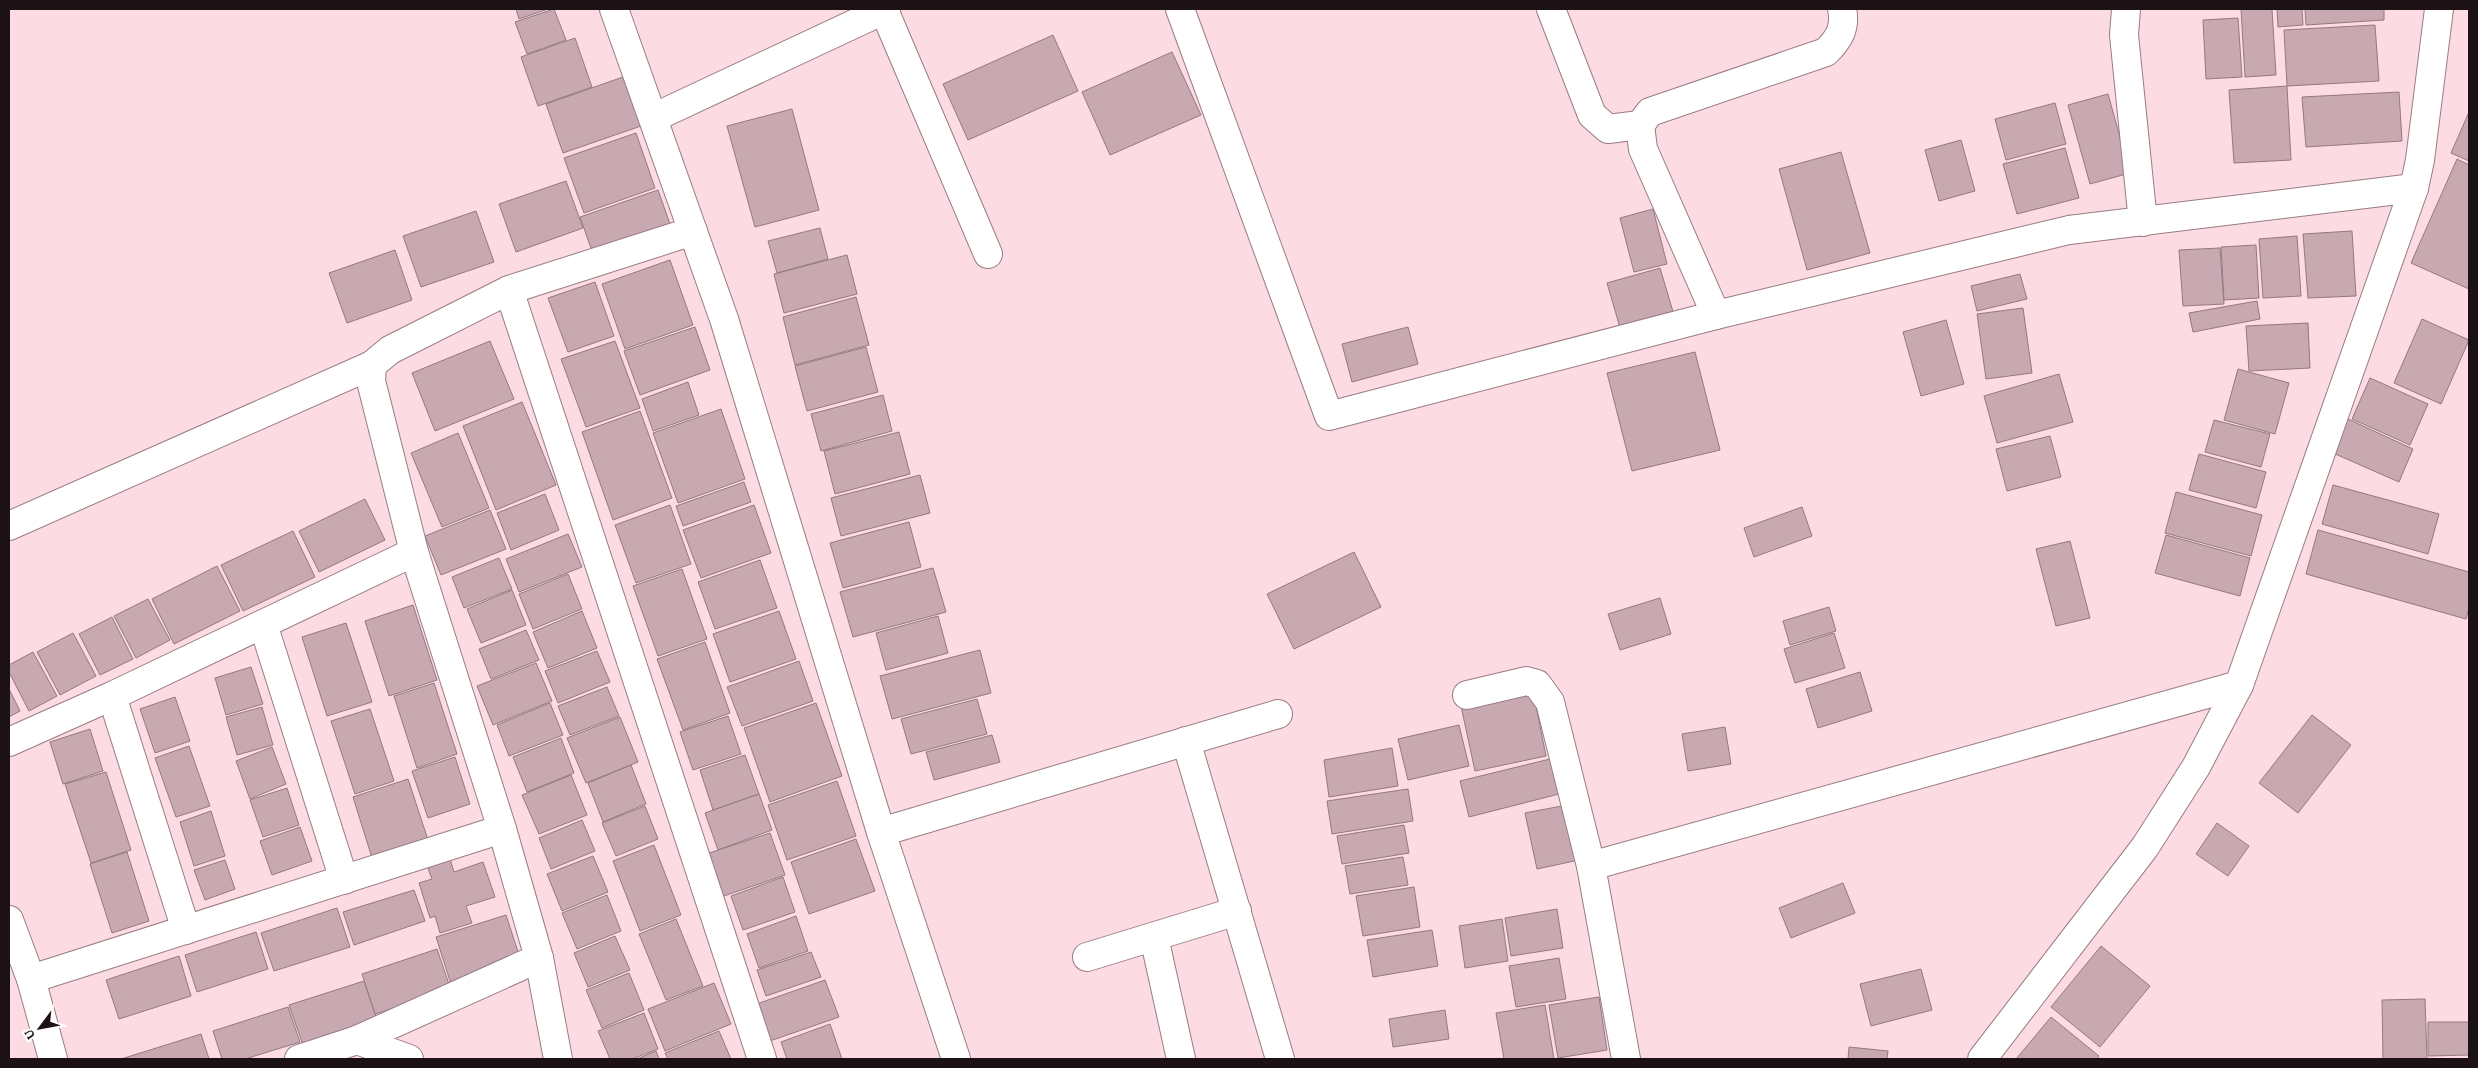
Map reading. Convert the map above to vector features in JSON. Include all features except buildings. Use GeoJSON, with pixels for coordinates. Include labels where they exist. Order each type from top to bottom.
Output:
{"type":"FeatureCollection","features":[{"type":"Feature","properties":{"kind":"street"},"geometry":{"type":"LineString","coordinates":[[614,9],[724,319],[881,832],[956,1059]]}},
{"type":"Feature","properties":{"kind":"street"},"geometry":{"type":"LineString","coordinates":[[653,118],[885,9],[988,254]]}},
{"type":"Feature","properties":{"kind":"street"},"geometry":{"type":"LineString","coordinates":[[1180,9],[1330,416],[1716,315],[2069,230],[2414,188]]}},
{"type":"Feature","properties":{"kind":"street"},"geometry":{"type":"LineString","coordinates":[[1551,9],[1592,115],[1608,129],[1640,125]]}},
{"type":"Feature","properties":{"kind":"street"},"geometry":{"type":"LineString","coordinates":[[1716,315],[1643,149],[1640,125],[1650,112],[1826,52],[1839,40],[1843,15],[1842,9]]}},
{"type":"Feature","properties":{"kind":"street"},"geometry":{"type":"LineString","coordinates":[[2126,9],[2124,35],[2143,222]]}},
{"type":"Feature","properties":{"kind":"street"},"geometry":{"type":"LineString","coordinates":[[1982,1059],[2144,847],[2196,767],[2239,686],[2414,188],[2420,160],[2439,9]]}},
{"type":"Feature","properties":{"kind":"street"},"geometry":{"type":"LineString","coordinates":[[9,526],[372,365],[390,350],[509,290],[693,231]]}},
{"type":"Feature","properties":{"kind":"street"},"geometry":{"type":"LineString","coordinates":[[509,290],[762,1059]]}},
{"type":"Feature","properties":{"kind":"street"},"geometry":{"type":"LineString","coordinates":[[372,365],[371,381],[414,552],[502,829],[538,958],[558,1059]]}},
{"type":"Feature","properties":{"kind":"street"},"geometry":{"type":"LineString","coordinates":[[9,742],[112,696],[414,552]]}},
{"type":"Feature","properties":{"kind":"street"},"geometry":{"type":"LineString","coordinates":[[263,624],[344,880]]}},
{"type":"Feature","properties":{"kind":"street"},"geometry":{"type":"LineString","coordinates":[[1467,695],[1520,680],[1537,684],[1550,702],[1557,722],[1591,866],[1626,1059]]}},
{"type":"Feature","properties":{"kind":"street"},"geometry":{"type":"LineString","coordinates":[[1591,866],[2239,686]]}},
{"type":"Feature","properties":{"kind":"street"},"geometry":{"type":"LineString","coordinates":[[112,696],[186,930]]}},
{"type":"Feature","properties":{"kind":"street"},"geometry":{"type":"LineString","coordinates":[[881,832],[1278,714]]}},
{"type":"Feature","properties":{"kind":"street"},"geometry":{"type":"LineString","coordinates":[[1186,741],[1280,1059]]}},
{"type":"Feature","properties":{"kind":"street"},"geometry":{"type":"LineString","coordinates":[[31,979],[502,829]]}},
{"type":"Feature","properties":{"kind":"street"},"geometry":{"type":"LineString","coordinates":[[1087,957],[1237,911]]}},
{"type":"Feature","properties":{"kind":"street"},"geometry":{"type":"LineString","coordinates":[[9,920],[31,979],[53,1059]]}},
{"type":"Feature","properties":{"kind":"street"},"geometry":{"type":"LineString","coordinates":[[1154,937],[1181,1059]]}},
{"type":"Feature","properties":{"kind":"street"},"geometry":{"type":"LineString","coordinates":[[299,1059],[357,1040],[538,958]]}},
{"type":"Feature","properties":{"kind":"street"},"geometry":{"type":"LineString","coordinates":[[357,1040],[409,1059]]}}]}
